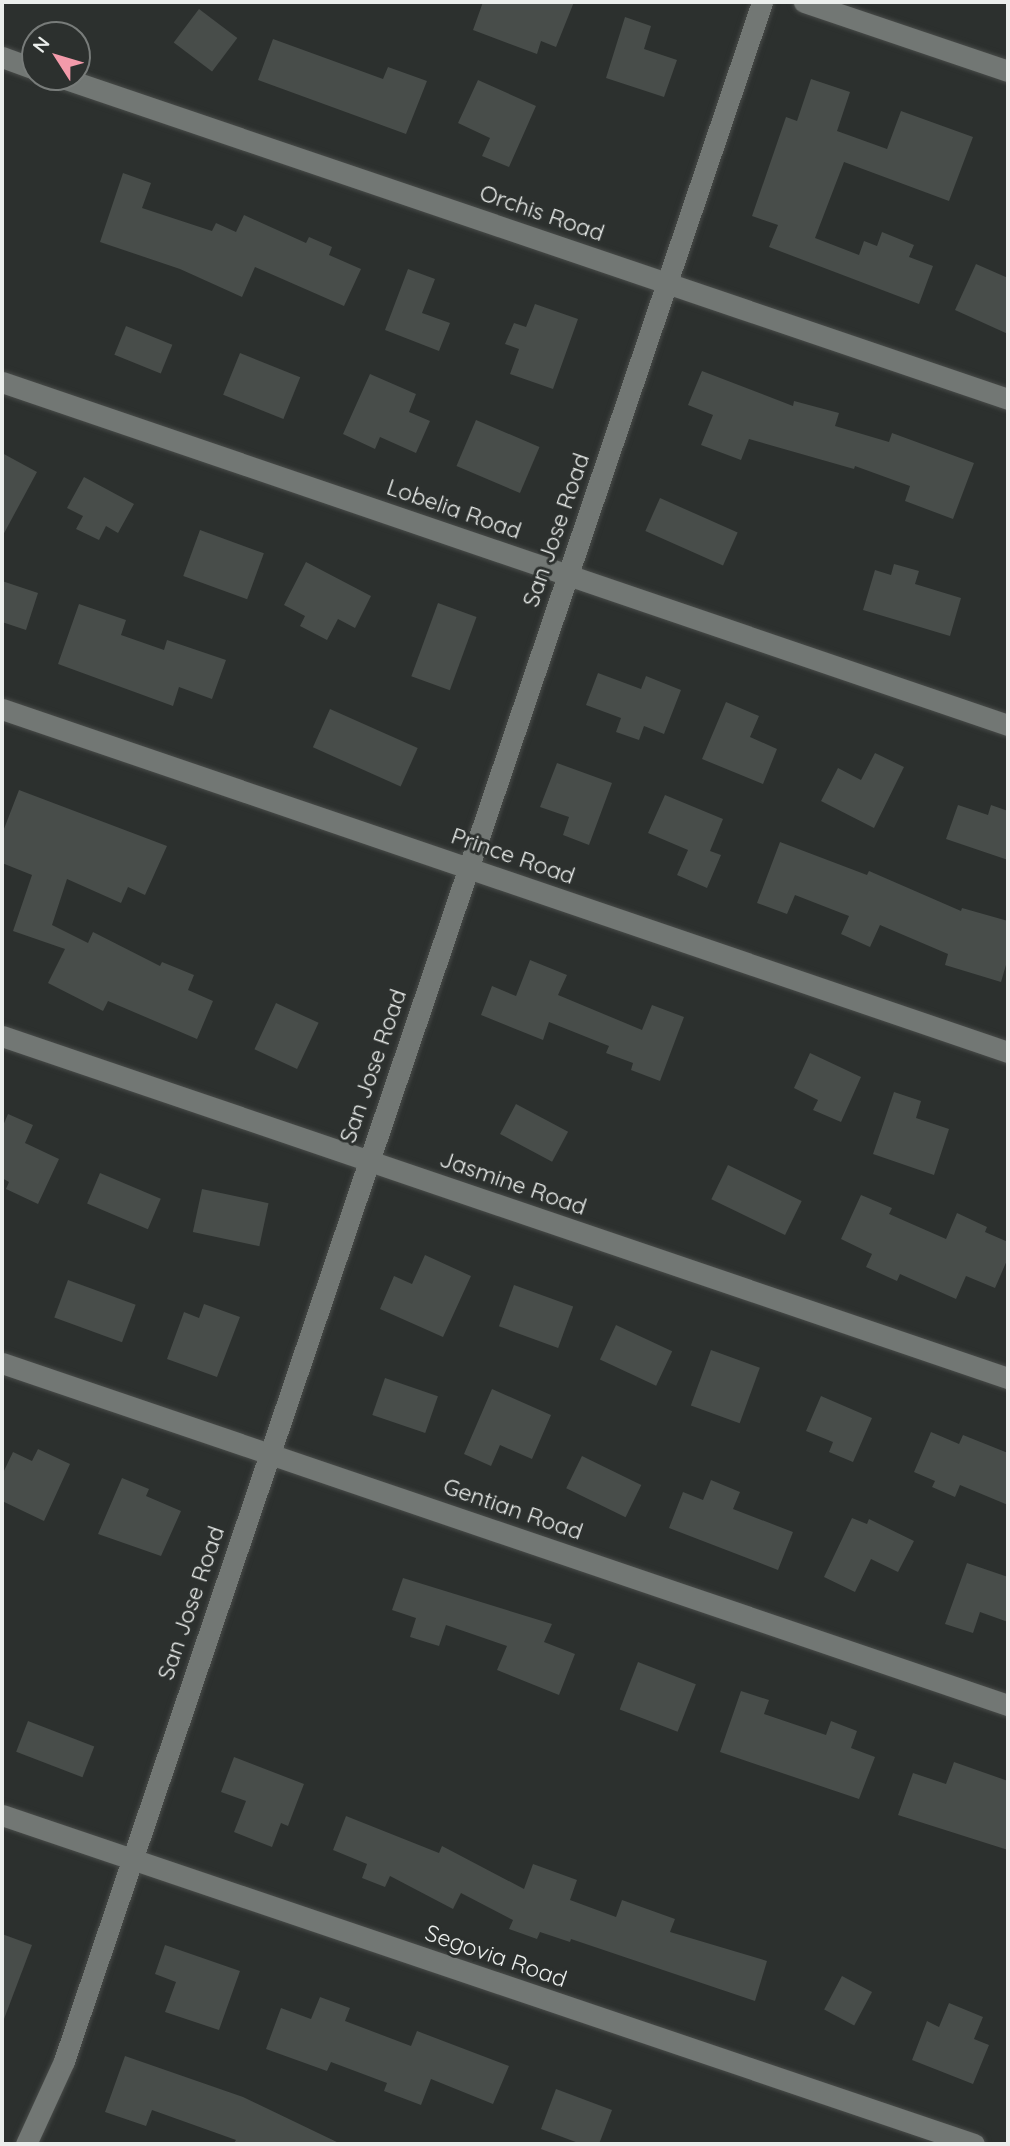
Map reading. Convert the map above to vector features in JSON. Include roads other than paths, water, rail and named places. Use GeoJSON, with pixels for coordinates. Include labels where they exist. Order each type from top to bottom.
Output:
{"type":"FeatureCollection","features":[{"type":"Feature","properties":{"kind":"street","name":"San Jose Road"},"geometry":{"type":"LineString","coordinates":[[26,2144],[64,2061],[762,2]]}},
{"type":"Feature","properties":{"kind":"street"},"geometry":{"type":"LineString","coordinates":[[804,2],[1008,71]]}},
{"type":"Feature","properties":{"kind":"street"},"geometry":{"type":"LineString","coordinates":[[2,57],[21,64]]}},
{"type":"Feature","properties":{"kind":"street","name":"Orchis Road"},"geometry":{"type":"LineString","coordinates":[[91,88],[1008,399]]}},
{"type":"Feature","properties":{"kind":"street","name":"Lobelia Road"},"geometry":{"type":"LineString","coordinates":[[2,382],[1008,725]]}},
{"type":"Feature","properties":{"kind":"street","name":"Prince Road"},"geometry":{"type":"LineString","coordinates":[[2,709],[1008,1052]]}},
{"type":"Feature","properties":{"kind":"street","name":"Jasmine Road"},"geometry":{"type":"LineString","coordinates":[[2,1036],[1008,1378]]}},
{"type":"Feature","properties":{"kind":"street","name":"Gentian Road"},"geometry":{"type":"LineString","coordinates":[[2,1363],[269,1456],[1008,1705]]}},
{"type":"Feature","properties":{"kind":"street","name":"Segovia Road"},"geometry":{"type":"LineString","coordinates":[[2,1815],[974,2144]]}}]}
